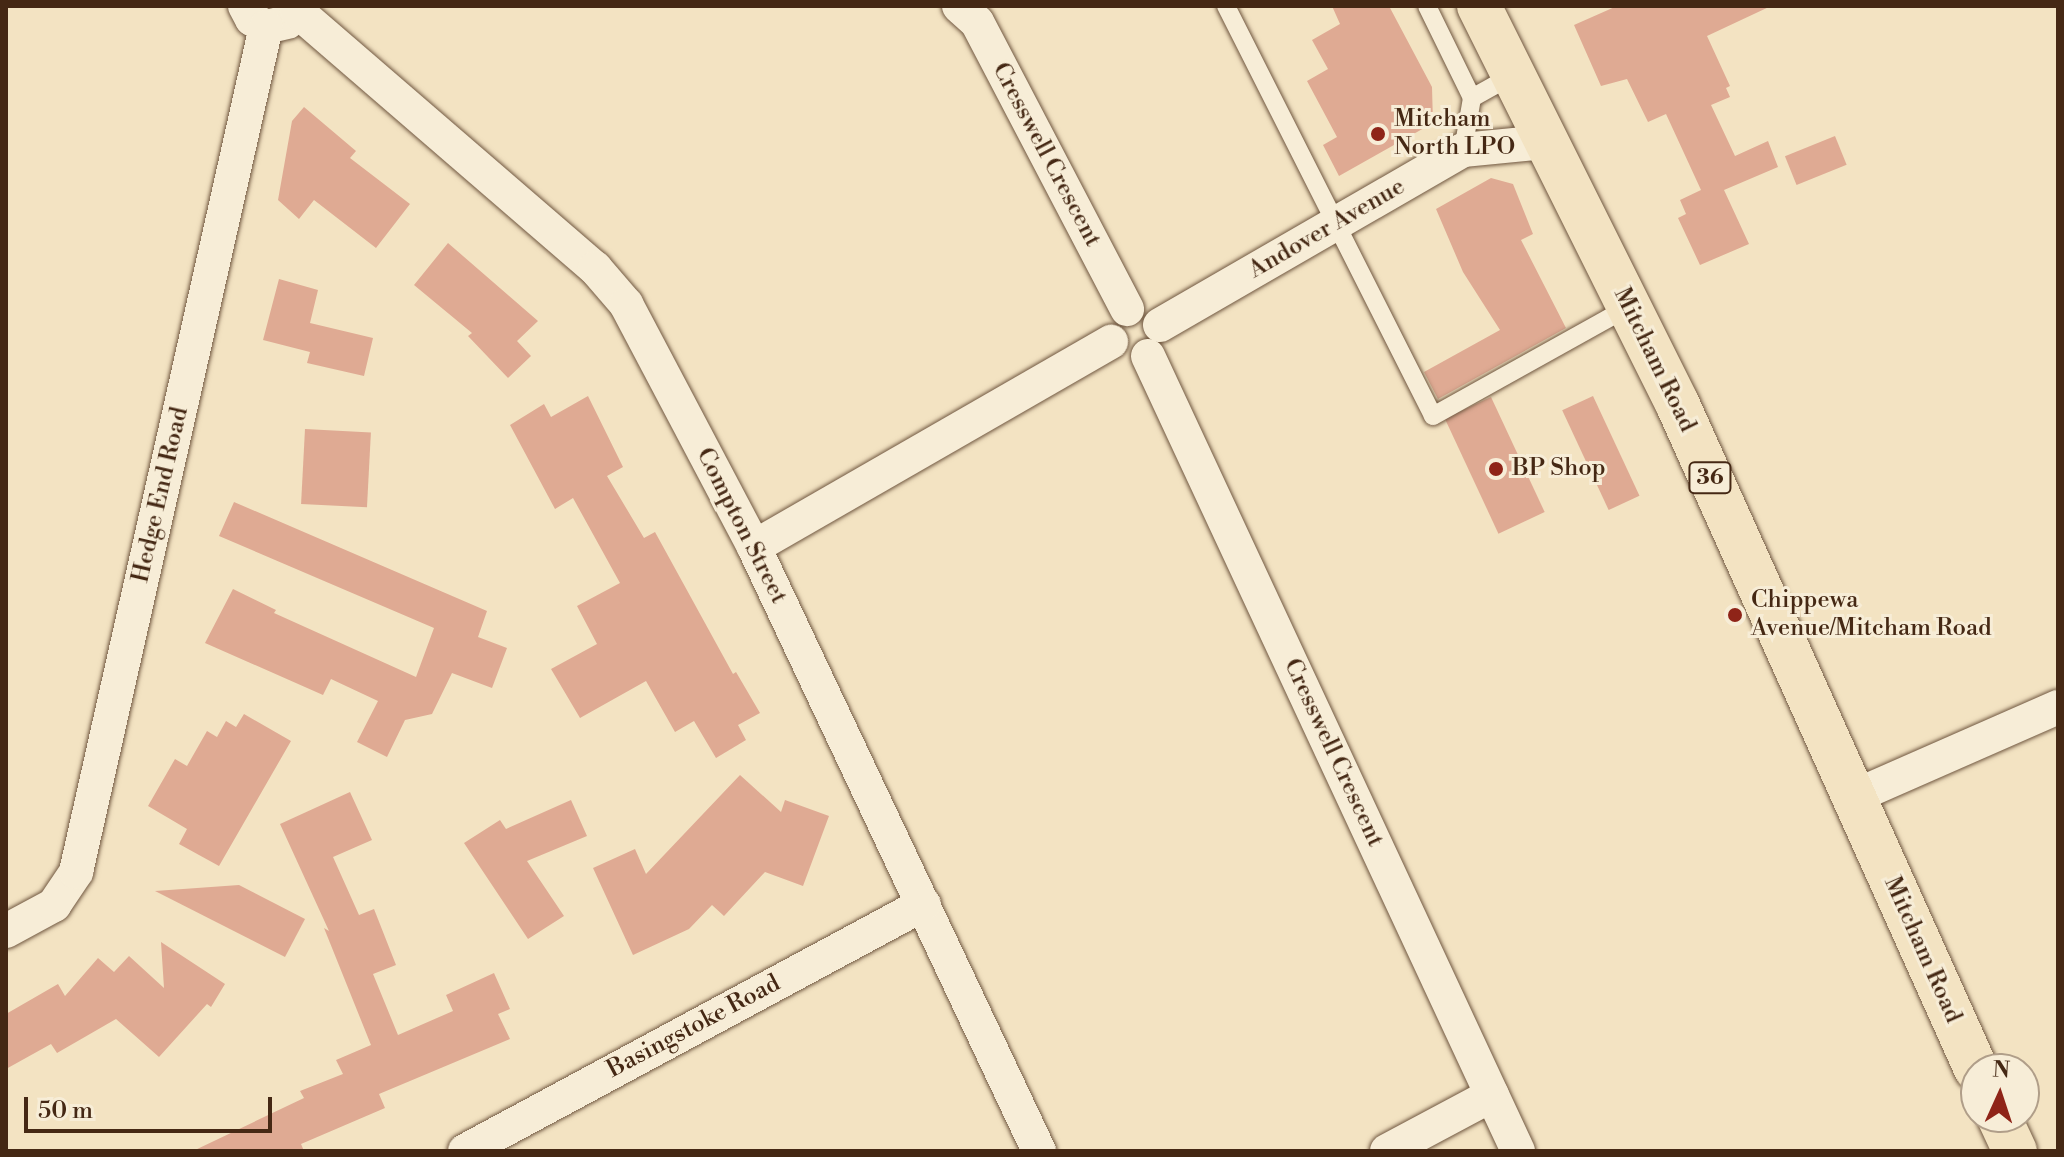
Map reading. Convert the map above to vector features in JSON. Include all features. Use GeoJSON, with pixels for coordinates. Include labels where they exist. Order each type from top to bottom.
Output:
{"type":"FeatureCollection","features":[{"type":"Feature","properties":{"kind":"main road","name":"Mitcham Road"},"geometry":{"type":"LineString","coordinates":[[1479,6],[1629,307],[1969,1053]]}},
{"type":"Feature","properties":{"kind":"street","name":"Cresswell Crescent"},"geometry":{"type":"LineString","coordinates":[[959,6],[977,22],[1127,309]]}},
{"type":"Feature","properties":{"kind":"street"},"geometry":{"type":"LineString","coordinates":[[256,16],[284,24],[297,8]]}},
{"type":"Feature","properties":{"kind":"street","name":"Compton Street"},"geometry":{"type":"LineString","coordinates":[[297,8],[595,268],[616,292],[754,547],[1039,1151]]}},
{"type":"Feature","properties":{"kind":"street","name":"Hedge End Road"},"geometry":{"type":"LineString","coordinates":[[6,931],[54,905],[76,872],[256,16]]}},
{"type":"Feature","properties":{"kind":"street","name":"Andover Avenue"},"geometry":{"type":"LineString","coordinates":[[1154,340],[1333,225],[1463,150],[1545,142]]}},
{"type":"Feature","properties":{"kind":"street"},"geometry":{"type":"LineString","coordinates":[[1127,309],[1143,309],[1154,340],[1131,359],[1111,342],[1111,326],[1127,309]]}},
{"type":"Feature","properties":{"kind":"street","name":"Cresswell Crescent"},"geometry":{"type":"LineString","coordinates":[[1154,340],[1518,1151]]}},
{"type":"Feature","properties":{"kind":"street"},"geometry":{"type":"LineString","coordinates":[[754,547],[1111,342]]}},
{"type":"Feature","properties":{"kind":"street"},"geometry":{"type":"LineString","coordinates":[[1853,797],[2058,707]]}},
{"type":"Feature","properties":{"kind":"street","name":"Basingstoke Road"},"geometry":{"type":"LineString","coordinates":[[465,1151],[924,904]]}},
{"type":"Feature","properties":{"kind":"street"},"geometry":{"type":"LineString","coordinates":[[1387,1151],[1492,1095]]}},
{"type":"Feature","properties":{"kind":"lane"},"geometry":{"type":"LineString","coordinates":[[1226,6],[1333,225],[1433,416],[1629,307]]}},
{"type":"Feature","properties":{"kind":"lane"},"geometry":{"type":"LineString","coordinates":[[1427,6],[1472,98],[1463,150]]}},
{"type":"Feature","properties":{"kind":"lane"},"geometry":{"type":"LineString","coordinates":[[1472,98],[1513,75]]}},
{"type":"Feature","properties":{"kind":"building"},"geometry":{"type":"Polygon","coordinates":[[[1332,6],[1389,6],[1432,87],[1433,123],[1339,176],[1323,145],[1337,137],[1307,81],[1328,69],[1312,40],[1340,24],[1332,6]]]}},
{"type":"Feature","properties":{"kind":"building"},"geometry":{"type":"Polygon","coordinates":[[[1617,6],[1771,6],[1707,36],[1730,86],[1726,88],[1730,97],[1711,105],[1735,156],[1768,141],[1778,167],[1724,190],[1749,244],[1700,265],[1678,218],[1686,214],[1680,200],[1701,190],[1666,114],[1648,122],[1627,79],[1601,86],[1574,25],[1617,6]]]}},
{"type":"Feature","properties":{"kind":"building"},"geometry":{"type":"Polygon","coordinates":[[[304,107],[356,151],[350,158],[410,204],[376,248],[314,200],[299,219],[278,200],[292,121],[304,107]]]}},
{"type":"Feature","properties":{"kind":"building"},"geometry":{"type":"Polygon","coordinates":[[[1835,136],[1847,165],[1797,185],[1785,156],[1835,136]]]}},
{"type":"Feature","properties":{"kind":"building"},"geometry":{"type":"Polygon","coordinates":[[[1491,178],[1513,184],[1533,234],[1521,240],[1566,328],[1438,399],[1424,372],[1500,330],[1463,272],[1436,209],[1491,178]]]}},
{"type":"Feature","properties":{"kind":"building"},"geometry":{"type":"Polygon","coordinates":[[[448,243],[538,321],[517,341],[531,356],[508,378],[468,336],[472,333],[414,285],[448,243]]]}},
{"type":"Feature","properties":{"kind":"building"},"geometry":{"type":"Polygon","coordinates":[[[279,279],[318,290],[310,323],[373,338],[364,376],[307,363],[310,352],[263,340],[279,279]]]}},
{"type":"Feature","properties":{"kind":"building"},"geometry":{"type":"Polygon","coordinates":[[[588,396],[623,467],[607,476],[644,538],[655,532],[733,674],[736,672],[760,713],[738,725],[746,740],[716,758],[694,721],[675,732],[646,681],[580,718],[551,669],[597,644],[577,606],[620,583],[573,498],[555,509],[510,425],[544,404],[551,417],[588,396]]]}},
{"type":"Feature","properties":{"kind":"building"},"geometry":{"type":"Polygon","coordinates":[[[1593,396],[1639,496],[1609,510],[1562,410],[1593,396]]]}},
{"type":"Feature","properties":{"kind":"building","name":"BP Shop"},"geometry":{"type":"Polygon","coordinates":[[[1491,397],[1545,512],[1498,534],[1445,419],[1491,397]]]}},
{"type":"Feature","properties":{"kind":"building"},"geometry":{"type":"Polygon","coordinates":[[[305,429],[371,432],[367,507],[301,504],[305,429]]]}},
{"type":"Feature","properties":{"kind":"building"},"geometry":{"type":"Polygon","coordinates":[[[234,502],[487,611],[478,637],[507,648],[492,688],[452,673],[432,714],[405,720],[387,757],[357,742],[378,701],[331,679],[323,695],[205,643],[233,589],[276,610],[274,613],[416,677],[434,628],[219,536],[234,502]]]}},
{"type":"Feature","properties":{"kind":"building"},"geometry":{"type":"Polygon","coordinates":[[[244,714],[291,741],[219,866],[179,844],[187,829],[148,806],[175,759],[187,766],[207,731],[217,737],[226,721],[236,727],[244,714]]]}},
{"type":"Feature","properties":{"kind":"building"},"geometry":{"type":"Polygon","coordinates":[[[740,775],[781,812],[785,800],[829,816],[803,886],[765,872],[724,916],[712,905],[689,929],[633,955],[593,868],[635,849],[646,874],[740,775]]]}},
{"type":"Feature","properties":{"kind":"building"},"geometry":{"type":"Polygon","coordinates":[[[350,792],[372,840],[333,857],[359,915],[374,909],[396,965],[373,974],[398,1035],[453,1011],[446,995],[494,973],[510,1009],[498,1014],[510,1039],[379,1094],[385,1108],[301,1144],[304,1151],[193,1151],[304,1098],[300,1091],[343,1074],[336,1060],[371,1045],[324,928],[329,931],[280,824],[350,792]]]}},
{"type":"Feature","properties":{"kind":"building"},"geometry":{"type":"Polygon","coordinates":[[[571,800],[587,836],[527,861],[564,916],[528,939],[464,843],[500,820],[506,829],[571,800]]]}},
{"type":"Feature","properties":{"kind":"building"},"geometry":{"type":"Polygon","coordinates":[[[239,885],[305,919],[285,957],[155,891],[239,885]]]}},
{"type":"Feature","properties":{"kind":"building"},"geometry":{"type":"Polygon","coordinates":[[[161,942],[225,984],[211,1007],[207,1004],[159,1057],[116,1019],[57,1053],[51,1044],[6,1069],[6,1014],[58,984],[65,996],[98,958],[114,972],[129,956],[164,988],[161,942]]]}},
{"type":"Feature","properties":{"kind":"place","name":"Mitcham North LPO"},"geometry":{"type":"Point","coordinates":[1378,134]}},
{"type":"Feature","properties":{"kind":"place","name":"BP Shop"},"geometry":{"type":"Point","coordinates":[1496,469]}},
{"type":"Feature","properties":{"kind":"place","name":"Chippewa Avenue/Mitcham Road"},"geometry":{"type":"Point","coordinates":[1735,615]}}]}
